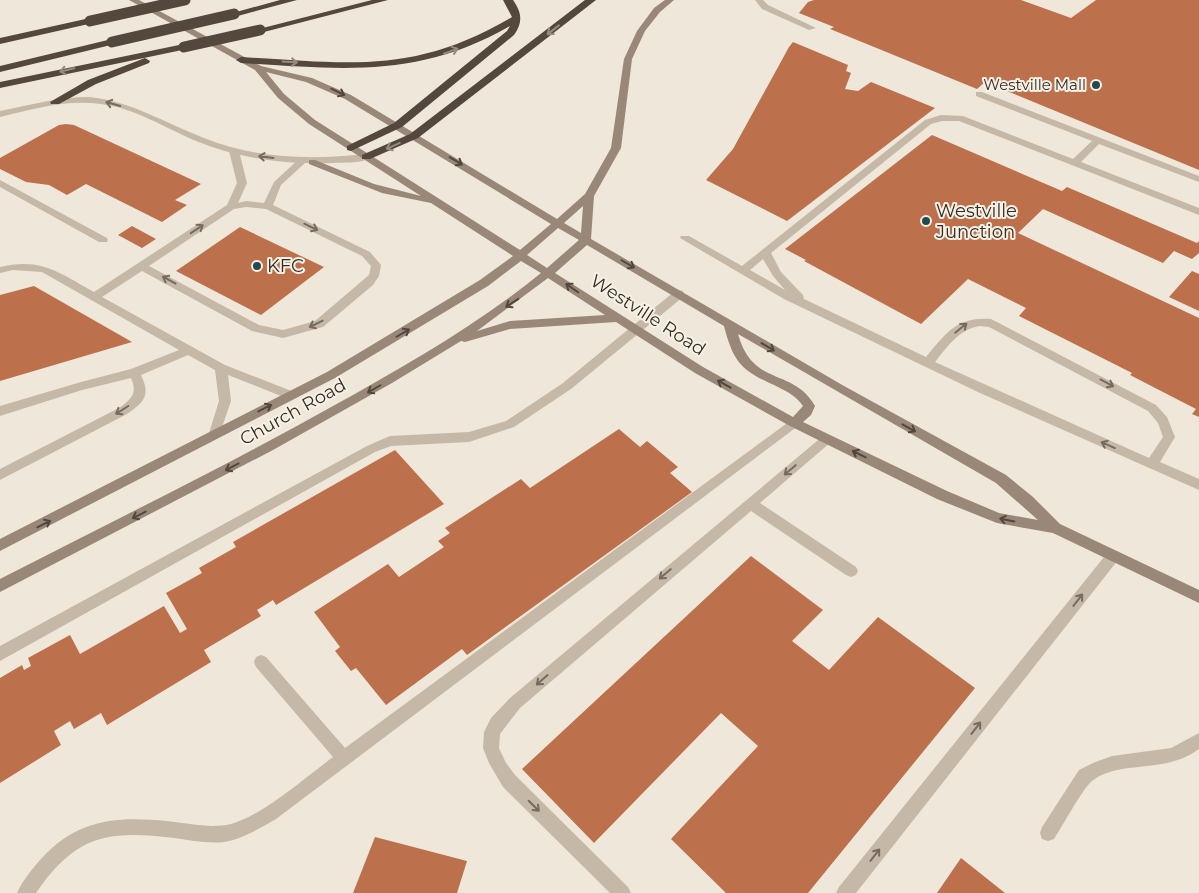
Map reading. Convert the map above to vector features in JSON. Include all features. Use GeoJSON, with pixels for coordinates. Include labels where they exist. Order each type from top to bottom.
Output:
{"type":"FeatureCollection","features":[{"type":"Feature","properties":{"kind":"highway"},"geometry":{"type":"LineString","coordinates":[[0,41],[185,0]]}},
{"type":"Feature","properties":{"kind":"highway"},"geometry":{"type":"LineString","coordinates":[[0,69],[292,0]]}},
{"type":"Feature","properties":{"kind":"highway"},"geometry":{"type":"LineString","coordinates":[[0,85],[94,64],[184,47],[384,0]]}},
{"type":"Feature","properties":{"kind":"highway"},"geometry":{"type":"LineString","coordinates":[[351,148],[398,125],[511,33],[517,18],[515,8],[508,0]]}},
{"type":"Feature","properties":{"kind":"highway"},"geometry":{"type":"LineString","coordinates":[[366,157],[414,136],[591,0]]}},
{"type":"Feature","properties":{"kind":"highway"},"geometry":{"type":"LineString","coordinates":[[241,60],[359,66],[415,60],[437,56],[475,42],[517,18]]}},
{"type":"Feature","properties":{"kind":"highway"},"geometry":{"type":"LineString","coordinates":[[55,102],[92,82],[184,47]]}},
{"type":"Feature","properties":{"kind":"street","name":"Westville Road"},"geometry":{"type":"LineString","coordinates":[[133,0],[241,60],[258,68],[309,80],[398,125],[557,224],[1001,480],[1028,501],[1055,528]]}},
{"type":"Feature","properties":{"kind":"street"},"geometry":{"type":"LineString","coordinates":[[586,240],[589,196],[616,148],[628,59],[641,30],[657,10],[670,0]]}},
{"type":"Feature","properties":{"kind":"street"},"geometry":{"type":"LineString","coordinates":[[759,0],[765,7],[812,28]]}},
{"type":"Feature","properties":{"kind":"street","name":"Westville Road"},"geometry":{"type":"LineString","coordinates":[[258,68],[293,107],[351,148],[699,370],[794,423],[942,495],[998,518],[1055,528],[1199,596]]}},
{"type":"Feature","properties":{"kind":"street"},"geometry":{"type":"LineString","coordinates":[[979,94],[1199,179]]}},
{"type":"Feature","properties":{"kind":"street"},"geometry":{"type":"LineString","coordinates":[[0,114],[55,102],[80,100],[112,103],[136,111],[204,141],[257,156],[312,162],[366,157]]}},
{"type":"Feature","properties":{"kind":"street"},"geometry":{"type":"LineString","coordinates":[[742,271],[928,122],[941,118],[960,118],[1199,212]]}},
{"type":"Feature","properties":{"kind":"street"},"geometry":{"type":"LineString","coordinates":[[1075,163],[1099,139]]}},
{"type":"Feature","properties":{"kind":"street"},"geometry":{"type":"LineString","coordinates":[[231,207],[242,183],[234,151]]}},
{"type":"Feature","properties":{"kind":"street"},"geometry":{"type":"LineString","coordinates":[[268,206],[277,184],[302,161]]}},
{"type":"Feature","properties":{"kind":"street"},"geometry":{"type":"LineString","coordinates":[[312,162],[382,191],[403,197],[433,200]]}},
{"type":"Feature","properties":{"kind":"street"},"geometry":{"type":"LineString","coordinates":[[0,183],[103,240]]}},
{"type":"Feature","properties":{"kind":"street","name":"Church Road"},"geometry":{"type":"LineString","coordinates":[[0,546],[290,395],[415,326],[484,283],[521,255],[589,196]]}},
{"type":"Feature","properties":{"kind":"street"},"geometry":{"type":"LineString","coordinates":[[96,296],[231,207],[246,204],[268,206],[366,254],[376,265],[374,276],[369,282],[319,324],[283,334],[256,328],[142,266]]}},
{"type":"Feature","properties":{"kind":"street"},"geometry":{"type":"LineString","coordinates":[[684,238],[806,305],[928,363],[1199,485]]}},
{"type":"Feature","properties":{"kind":"street","name":"Church Road"},"geometry":{"type":"LineString","coordinates":[[0,586],[310,425],[446,345],[517,300],[551,274],[586,240]]}},
{"type":"Feature","properties":{"kind":"street"},"geometry":{"type":"LineString","coordinates":[[765,253],[786,284],[806,305]]}},
{"type":"Feature","properties":{"kind":"street"},"geometry":{"type":"LineString","coordinates":[[0,270],[13,267],[44,269],[96,296],[221,368],[290,395]]}},
{"type":"Feature","properties":{"kind":"street"},"geometry":{"type":"LineString","coordinates":[[0,654],[371,449],[390,441],[469,437],[510,424],[567,386],[680,294]]}},
{"type":"Feature","properties":{"kind":"street"},"geometry":{"type":"LineString","coordinates":[[446,345],[510,324],[618,318]]}},
{"type":"Feature","properties":{"kind":"street"},"geometry":{"type":"LineString","coordinates":[[928,363],[962,325],[979,320],[991,323],[1152,408],[1162,417],[1167,426],[1169,437],[1152,464]]}},
{"type":"Feature","properties":{"kind":"street"},"geometry":{"type":"LineString","coordinates":[[26,893],[49,861],[67,844],[106,827],[142,826],[210,834],[232,832],[270,813],[794,423],[807,412],[809,406],[807,402],[798,394],[747,365],[739,355],[729,323]]}},
{"type":"Feature","properties":{"kind":"street"},"geometry":{"type":"LineString","coordinates":[[0,411],[73,388],[134,373],[189,350]]}},
{"type":"Feature","properties":{"kind":"street"},"geometry":{"type":"LineString","coordinates":[[215,433],[225,401],[221,368]]}},
{"type":"Feature","properties":{"kind":"street"},"geometry":{"type":"LineString","coordinates":[[0,475],[123,411],[136,401],[142,393],[142,387],[134,373]]}},
{"type":"Feature","properties":{"kind":"street"},"geometry":{"type":"LineString","coordinates":[[622,893],[508,781],[495,761],[489,747],[491,734],[501,717],[515,703],[827,439]]}},
{"type":"Feature","properties":{"kind":"street"},"geometry":{"type":"LineString","coordinates":[[750,504],[851,571]]}},
{"type":"Feature","properties":{"kind":"street"},"geometry":{"type":"LineString","coordinates":[[845,893],[1113,556]]}},
{"type":"Feature","properties":{"kind":"street"},"geometry":{"type":"LineString","coordinates":[[262,662],[344,758]]}},
{"type":"Feature","properties":{"kind":"street"},"geometry":{"type":"LineString","coordinates":[[1048,833],[1085,776],[1092,770],[1104,765],[1166,758],[1180,754],[1199,740]]}},
{"type":"Feature","properties":{"kind":"building","name":"Westville Mall"},"geometry":{"type":"Polygon","coordinates":[[[814,0],[1021,0],[1071,18],[1096,0],[1199,0],[1199,170],[985,82],[977,89],[830,29],[834,27],[799,13],[808,2],[814,0]]]}},
{"type":"Feature","properties":{"kind":"building"},"geometry":{"type":"Polygon","coordinates":[[[793,42],[848,65],[846,71],[851,73],[845,89],[858,91],[871,82],[935,108],[787,221],[706,180],[733,149],[793,42]]]}},
{"type":"Feature","properties":{"kind":"building"},"geometry":{"type":"Polygon","coordinates":[[[59,125],[74,125],[201,184],[175,200],[187,205],[162,222],[86,184],[67,195],[49,185],[26,182],[0,169],[0,158],[59,125]]]}},
{"type":"Feature","properties":{"kind":"building"},"geometry":{"type":"Polygon","coordinates":[[[932,135],[1062,191],[1067,187],[1197,243],[1199,241],[1199,253],[1192,259],[1174,251],[1163,263],[1043,209],[1018,233],[1199,318],[1199,417],[1192,414],[1196,409],[1130,375],[1132,373],[1019,316],[1026,308],[968,279],[921,324],[785,249],[932,135]]]}},
{"type":"Feature","properties":{"kind":"building"},"geometry":{"type":"Polygon","coordinates":[[[132,226],[156,239],[142,248],[118,235],[132,226]]]}},
{"type":"Feature","properties":{"kind":"building"},"geometry":{"type":"Polygon","coordinates":[[[240,227],[324,267],[261,315],[176,271],[240,227]]]}},
{"type":"Feature","properties":{"kind":"building"},"geometry":{"type":"Polygon","coordinates":[[[1192,271],[1199,274],[1199,311],[1169,297],[1192,271]]]}},
{"type":"Feature","properties":{"kind":"building"},"geometry":{"type":"Polygon","coordinates":[[[34,286],[132,342],[0,381],[0,295],[34,286]]]}},
{"type":"Feature","properties":{"kind":"building"},"geometry":{"type":"Polygon","coordinates":[[[619,429],[640,447],[647,441],[678,467],[670,473],[692,492],[467,655],[462,649],[386,705],[356,668],[351,671],[335,651],[340,647],[314,612],[388,564],[399,577],[444,547],[438,541],[450,533],[445,528],[521,479],[530,488],[619,429]]]}},
{"type":"Feature","properties":{"kind":"building"},"geometry":{"type":"Polygon","coordinates":[[[395,450],[444,504],[276,605],[273,600],[257,610],[261,616],[204,650],[211,662],[107,725],[101,713],[74,729],[70,721],[54,731],[61,745],[0,783],[0,678],[22,665],[24,670],[31,666],[28,658],[70,635],[80,654],[164,606],[180,633],[187,629],[166,593],[202,573],[199,568],[236,547],[233,542],[395,450]]]}},
{"type":"Feature","properties":{"kind":"building"},"geometry":{"type":"Polygon","coordinates":[[[751,556],[823,610],[792,641],[829,670],[878,617],[975,688],[808,893],[726,893],[671,839],[758,746],[721,713],[594,843],[522,769],[751,556]]]}},
{"type":"Feature","properties":{"kind":"building"},"geometry":{"type":"Polygon","coordinates":[[[375,837],[467,861],[457,893],[353,893],[375,837]]]}},
{"type":"Feature","properties":{"kind":"building"},"geometry":{"type":"Polygon","coordinates":[[[961,858],[1005,893],[937,893],[961,858]]]}},
{"type":"Feature","properties":{"kind":"place","name":"Westville Mall"},"geometry":{"type":"Point","coordinates":[1096,85]}},
{"type":"Feature","properties":{"kind":"place","name":"Westville Junction"},"geometry":{"type":"Point","coordinates":[926,221]}},
{"type":"Feature","properties":{"kind":"place","name":"KFC"},"geometry":{"type":"Point","coordinates":[257,266]}}]}
